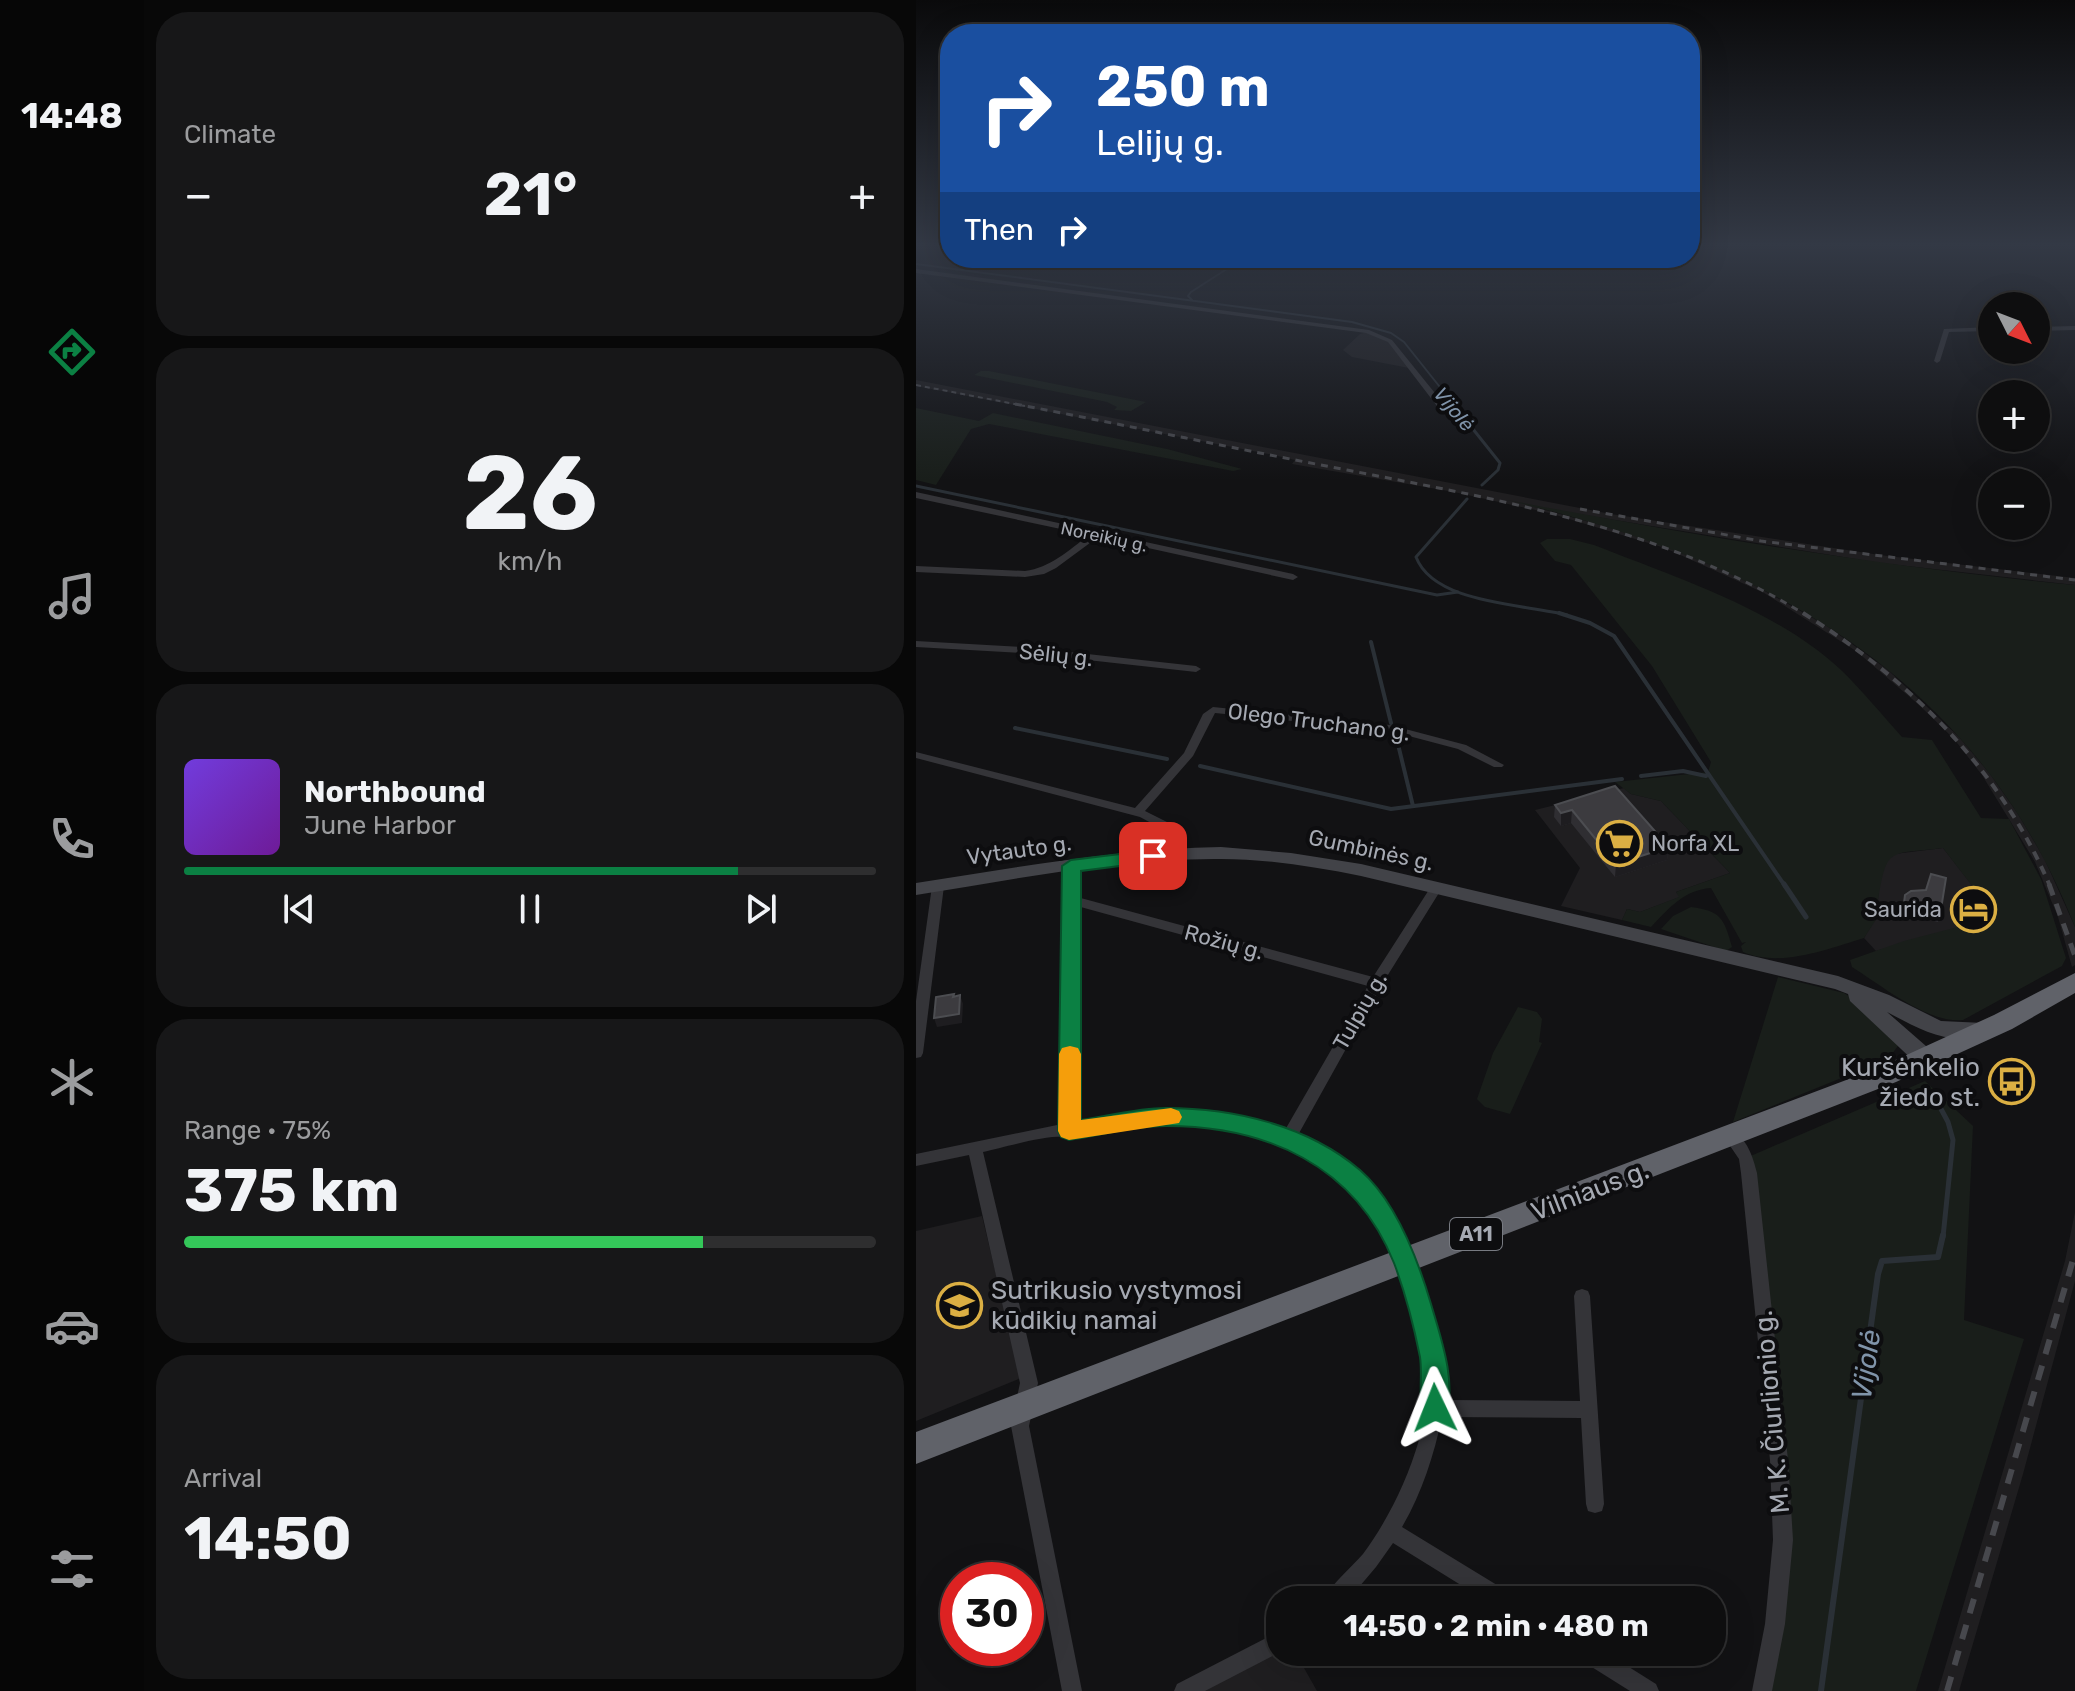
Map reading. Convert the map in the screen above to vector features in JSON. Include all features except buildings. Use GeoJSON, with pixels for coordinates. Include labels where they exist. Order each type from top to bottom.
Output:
{"type":"FeatureCollection","features":[{"type":"Feature","properties":{"kind":"highway","name":"Vilniaus g."},"geometry":{"type":"LineString","coordinates":[[916,1448],[1732,1137],[1926,1059],[2003,1022],[2075,982]]}},
{"type":"Feature","properties":{"kind":"main road","name":"Vytauto g."},"geometry":{"type":"LineString","coordinates":[[916,889],[1178,854]]}},
{"type":"Feature","properties":{"kind":"main road","name":"Gumbinės g."},"geometry":{"type":"LineString","coordinates":[[1178,854],[1258,854],[1298,858],[1436,888],[1838,983],[1866,992],[1932,1028],[1945,1031],[1964,1033],[2003,1022]]}},
{"type":"Feature","properties":{"kind":"main road"},"geometry":{"type":"LineString","coordinates":[[1838,983],[1863,1000],[1926,1059]]}},
{"type":"Feature","properties":{"kind":"street"},"geometry":{"type":"LineString","coordinates":[[1306,323],[1367,331],[1390,341],[1443,408]]}},
{"type":"Feature","properties":{"kind":"street"},"geometry":{"type":"LineString","coordinates":[[2050,329],[2075,328]]}},
{"type":"Feature","properties":{"kind":"street"},"geometry":{"type":"LineString","coordinates":[[1937,361],[1946,330],[1978,329]]}},
{"type":"Feature","properties":{"kind":"street","name":"Noreikių g."},"geometry":{"type":"LineString","coordinates":[[916,495],[1293,577]]}},
{"type":"Feature","properties":{"kind":"street"},"geometry":{"type":"LineString","coordinates":[[916,569],[1041,572],[1095,535]]}},
{"type":"Feature","properties":{"kind":"street","name":"Sėlių g."},"geometry":{"type":"LineString","coordinates":[[916,644],[1024,650],[1196,669]]}},
{"type":"Feature","properties":{"kind":"street","name":"Olego Truchano g."},"geometry":{"type":"LineString","coordinates":[[1138,812],[1189,754],[1208,714],[1213,710],[1390,728],[1462,747],[1498,765]]}},
{"type":"Feature","properties":{"kind":"street"},"geometry":{"type":"LineString","coordinates":[[916,755],[1138,812],[1162,821],[1171,829],[1178,854]]}},
{"type":"Feature","properties":{"kind":"street"},"geometry":{"type":"LineString","coordinates":[[1069,1131],[1071,866]]}},
{"type":"Feature","properties":{"kind":"street"},"geometry":{"type":"LineString","coordinates":[[916,1053],[938,886]]}},
{"type":"Feature","properties":{"kind":"street","name":"Tulpių g."},"geometry":{"type":"LineString","coordinates":[[1289,1137],[1376,983],[1436,888]]}},
{"type":"Feature","properties":{"kind":"street","name":"Rožių g."},"geometry":{"type":"LineString","coordinates":[[1071,900],[1376,983]]}},
{"type":"Feature","properties":{"kind":"street"},"geometry":{"type":"LineString","coordinates":[[916,1160],[1069,1131],[1163,1117],[1193,1117],[1257,1127],[1289,1137],[1352,1177],[1375,1206],[1406,1261],[1433,1360],[1435,1408],[1417,1469],[1390,1530],[1369,1561],[1347,1586]]}},
{"type":"Feature","properties":{"kind":"street","name":"M. K. Čiurlionio g."},"geometry":{"type":"LineString","coordinates":[[1732,1137],[1746,1158],[1749,1173],[1782,1498],[1781,1581],[1762,1691]]}},
{"type":"Feature","properties":{"kind":"street"},"geometry":{"type":"LineString","coordinates":[[975,1148],[1029,1383],[1020,1426],[1072,1691]]}},
{"type":"Feature","properties":{"kind":"street"},"geometry":{"type":"LineString","coordinates":[[1582,1296],[1595,1504]]}},
{"type":"Feature","properties":{"kind":"street"},"geometry":{"type":"LineString","coordinates":[[1435,1408],[1588,1410]]}},
{"type":"Feature","properties":{"kind":"street"},"geometry":{"type":"LineString","coordinates":[[1390,1530],[1480,1586]]}},
{"type":"Feature","properties":{"kind":"street"},"geometry":{"type":"LineString","coordinates":[[1184,1691],[1266,1648]]}},
{"type":"Feature","properties":{"kind":"street"},"geometry":{"type":"LineString","coordinates":[[1609,1666],[1649,1691]]}},
{"type":"Feature","properties":{"kind":"shaded area"},"geometry":{"type":"Polygon","coordinates":[[[1368,332],[1388,341],[1409,368],[1352,357],[1343,350],[1360,334],[1368,332]]]}},
{"type":"Feature","properties":{"kind":"shaded area"},"geometry":{"type":"Polygon","coordinates":[[[981,371],[1146,402],[1131,411],[1114,410],[1117,407],[1107,402],[974,375],[981,371]]]}},
{"type":"Feature","properties":{"kind":"shaded area"},"geometry":{"type":"Polygon","coordinates":[[[916,380],[1611,514],[1880,555],[2075,578],[2075,585],[1880,563],[1534,507],[1635,534],[1733,573],[1827,626],[1888,670],[1959,737],[2018,814],[2045,860],[2075,927],[2075,965],[2072,967],[2058,917],[2035,862],[1982,775],[1954,739],[1856,651],[1764,593],[1665,548],[1549,513],[1454,492],[1292,464],[1295,460],[1273,455],[916,386],[916,380]]]}},
{"type":"Feature","properties":{"kind":"shaded area"},"geometry":{"type":"Polygon","coordinates":[[[916,408],[979,421],[993,413],[1167,449],[1242,469],[1233,471],[989,424],[971,429],[936,485],[916,480],[916,408]]]}},
{"type":"Feature","properties":{"kind":"shaded area"},"geometry":{"type":"Polygon","coordinates":[[[1507,500],[1790,549],[2075,585],[2075,927],[2032,838],[1980,761],[1918,696],[1848,640],[1772,594],[1688,556],[1600,525],[1507,500]]]}},
{"type":"Feature","properties":{"kind":"shaded area"},"geometry":{"type":"Polygon","coordinates":[[[1547,539],[1570,539],[1594,545],[1690,582],[1755,612],[1786,629],[1840,669],[1902,737],[1932,740],[1981,818],[2009,819],[2041,879],[2066,958],[2062,966],[1963,1020],[1949,1020],[1920,1010],[1852,967],[1850,960],[1904,941],[1996,917],[1943,848],[1894,856],[1888,861],[1881,883],[1878,901],[1884,903],[1875,905],[1869,913],[1877,918],[1864,938],[1804,955],[1772,958],[1743,952],[1741,946],[1746,942],[1742,943],[1711,888],[1685,896],[1651,927],[1622,920],[1627,909],[1640,912],[1679,897],[1676,892],[1730,873],[1661,801],[1631,794],[1615,782],[1708,772],[1711,762],[1652,666],[1571,565],[1555,561],[1540,543],[1547,539]]]}},
{"type":"Feature","properties":{"kind":"shaded area"},"geometry":{"type":"Polygon","coordinates":[[[1624,788],[1631,794],[1661,801],[1730,873],[1676,892],[1680,897],[1640,912],[1627,909],[1622,920],[1561,906],[1580,868],[1535,810],[1624,788]]]}},
{"type":"Feature","properties":{"kind":"shaded area"},"geometry":{"type":"Polygon","coordinates":[[[1943,848],[1997,917],[1876,951],[1864,938],[1876,918],[1868,914],[1875,904],[1884,903],[1878,901],[1879,878],[1886,862],[1894,854],[1943,848]]]}},
{"type":"Feature","properties":{"kind":"shaded area"},"geometry":{"type":"Polygon","coordinates":[[[1691,907],[1709,911],[1720,918],[1732,947],[1726,951],[1661,929],[1673,916],[1691,907]]]}},
{"type":"Feature","properties":{"kind":"shaded area"},"geometry":{"type":"Polygon","coordinates":[[[1778,977],[1844,993],[1858,1002],[1895,1039],[1898,1046],[1888,1059],[1733,1122],[1778,977]]]}},
{"type":"Feature","properties":{"kind":"shaded area"},"geometry":{"type":"Polygon","coordinates":[[[1518,1007],[1537,1012],[1542,1019],[1539,1042],[1542,1043],[1510,1114],[1485,1107],[1477,1099],[1493,1053],[1518,1007]]]}},
{"type":"Feature","properties":{"kind":"shaded area"},"geometry":{"type":"Polygon","coordinates":[[[1925,1081],[1973,1126],[1964,1320],[2024,1339],[1916,1691],[1762,1691],[1781,1581],[1746,1158],[1925,1081]]]}},
{"type":"Feature","properties":{"kind":"shaded area"},"geometry":{"type":"Polygon","coordinates":[[[2075,1212],[2075,1281],[2023,1474],[1959,1691],[1938,1691],[2065,1261],[2075,1212]]]}},
{"type":"Feature","properties":{"kind":"shaded area","name":"Sutrikusio vystymosi kūdikių namai"},"geometry":{"type":"Polygon","coordinates":[[[982,1216],[1021,1378],[916,1421],[916,1231],[982,1216]]]}},
{"type":"Feature","properties":{"kind":"shaded area"},"geometry":{"type":"Polygon","coordinates":[[[1266,1658],[1266,1666],[1303,1666],[1317,1691],[1184,1691],[1266,1658]]]}},
{"type":"Feature","properties":{"kind":"waterway","name":"Vijolė"},"geometry":{"type":"LineString","coordinates":[[1355,323],[1391,333],[1404,342],[1455,406]]}},
{"type":"Feature","properties":{"kind":"waterway","name":"Vijolė"},"geometry":{"type":"LineString","coordinates":[[1453,404],[1500,463],[1498,470],[1482,485]]}},
{"type":"Feature","properties":{"kind":"waterway"},"geometry":{"type":"LineString","coordinates":[[916,486],[1437,595],[1458,592]]}},
{"type":"Feature","properties":{"kind":"waterway","name":"Vijolė"},"geometry":{"type":"LineString","coordinates":[[1458,592],[1426,573],[1416,557],[1467,499]]}},
{"type":"Feature","properties":{"kind":"waterway","name":"Vijolė"},"geometry":{"type":"LineString","coordinates":[[1458,592],[1482,600],[1563,614]]}},
{"type":"Feature","properties":{"kind":"waterway","name":"Vijolė"},"geometry":{"type":"LineString","coordinates":[[1559,613],[1563,614]]}},
{"type":"Feature","properties":{"kind":"waterway","name":"Vijolė"},"geometry":{"type":"LineString","coordinates":[[1563,614],[1567,615]]}},
{"type":"Feature","properties":{"kind":"waterway","name":"Vijolė"},"geometry":{"type":"LineString","coordinates":[[1563,614],[1590,623],[1614,636],[1785,886]]}},
{"type":"Feature","properties":{"kind":"waterway"},"geometry":{"type":"LineString","coordinates":[[1371,642],[1391,723]]}},
{"type":"Feature","properties":{"kind":"waterway"},"geometry":{"type":"LineString","coordinates":[[1015,728],[1167,759]]}},
{"type":"Feature","properties":{"kind":"waterway"},"geometry":{"type":"LineString","coordinates":[[1395,732],[1413,806]]}},
{"type":"Feature","properties":{"kind":"waterway"},"geometry":{"type":"LineString","coordinates":[[1200,766],[1391,809],[1622,779]]}},
{"type":"Feature","properties":{"kind":"waterway"},"geometry":{"type":"LineString","coordinates":[[1641,776],[1683,771],[1706,776]]}},
{"type":"Feature","properties":{"kind":"waterway","name":"Vijolė"},"geometry":{"type":"LineString","coordinates":[[1784,884],[1806,917]]}},
{"type":"Feature","properties":{"kind":"waterway","name":"Vijolė"},"geometry":{"type":"LineString","coordinates":[[1933,1094],[1948,1122],[1953,1140],[1943,1237]]}},
{"type":"Feature","properties":{"kind":"waterway","name":"Vijolė"},"geometry":{"type":"LineString","coordinates":[[1821,1691],[1878,1274],[1882,1261],[1938,1257],[1943,1235]]}},
{"type":"Feature","properties":{"kind":"railway"},"geometry":{"type":"LineString","coordinates":[[916,385],[1025,406]]}},
{"type":"Feature","properties":{"kind":"railway"},"geometry":{"type":"LineString","coordinates":[[1015,404],[1466,494],[1584,522],[1698,560],[1753,585],[1806,615]]}},
{"type":"Feature","properties":{"kind":"railway"},"geometry":{"type":"LineString","coordinates":[[1580,509],[1761,541],[2075,580]]}},
{"type":"Feature","properties":{"kind":"railway"},"geometry":{"type":"LineString","coordinates":[[1806,615],[1880,667],[1948,731],[2005,803],[2050,886]]}},
{"type":"Feature","properties":{"kind":"railway"},"geometry":{"type":"LineString","coordinates":[[2049,884],[2075,956]]}},
{"type":"Feature","properties":{"kind":"railway"},"geometry":{"type":"LineString","coordinates":[[1947,1691],[2075,1253]]}},
{"type":"Feature","properties":{"kind":"slow traffic"},"geometry":{"type":"LineString","coordinates":[[1070,1054],[1069,1131],[1171,1117]]}},
{"type":"Feature","properties":{"kind":"place","name":"Norfa XL"},"geometry":{"type":"Point","coordinates":[1620,843]}},
{"type":"Feature","properties":{"kind":"place","name":"Saurida"},"geometry":{"type":"Point","coordinates":[1973,909]}},
{"type":"Feature","properties":{"kind":"place","name":"Kuršėnkelio žiedo st."},"geometry":{"type":"Point","coordinates":[2011,1082]}},
{"type":"Feature","properties":{"kind":"place","name":"Sutrikusio vystymosi kūdikių namai"},"geometry":{"type":"Point","coordinates":[960,1305]}},
{"type":"Feature","properties":{"kind":"route"},"geometry":{"type":"LineString","coordinates":[[1153,856],[1071,866],[1069,1131],[1163,1117],[1222,1120],[1289,1137],[1352,1177],[1375,1206],[1406,1261],[1433,1360],[1435,1408]]}}]}
